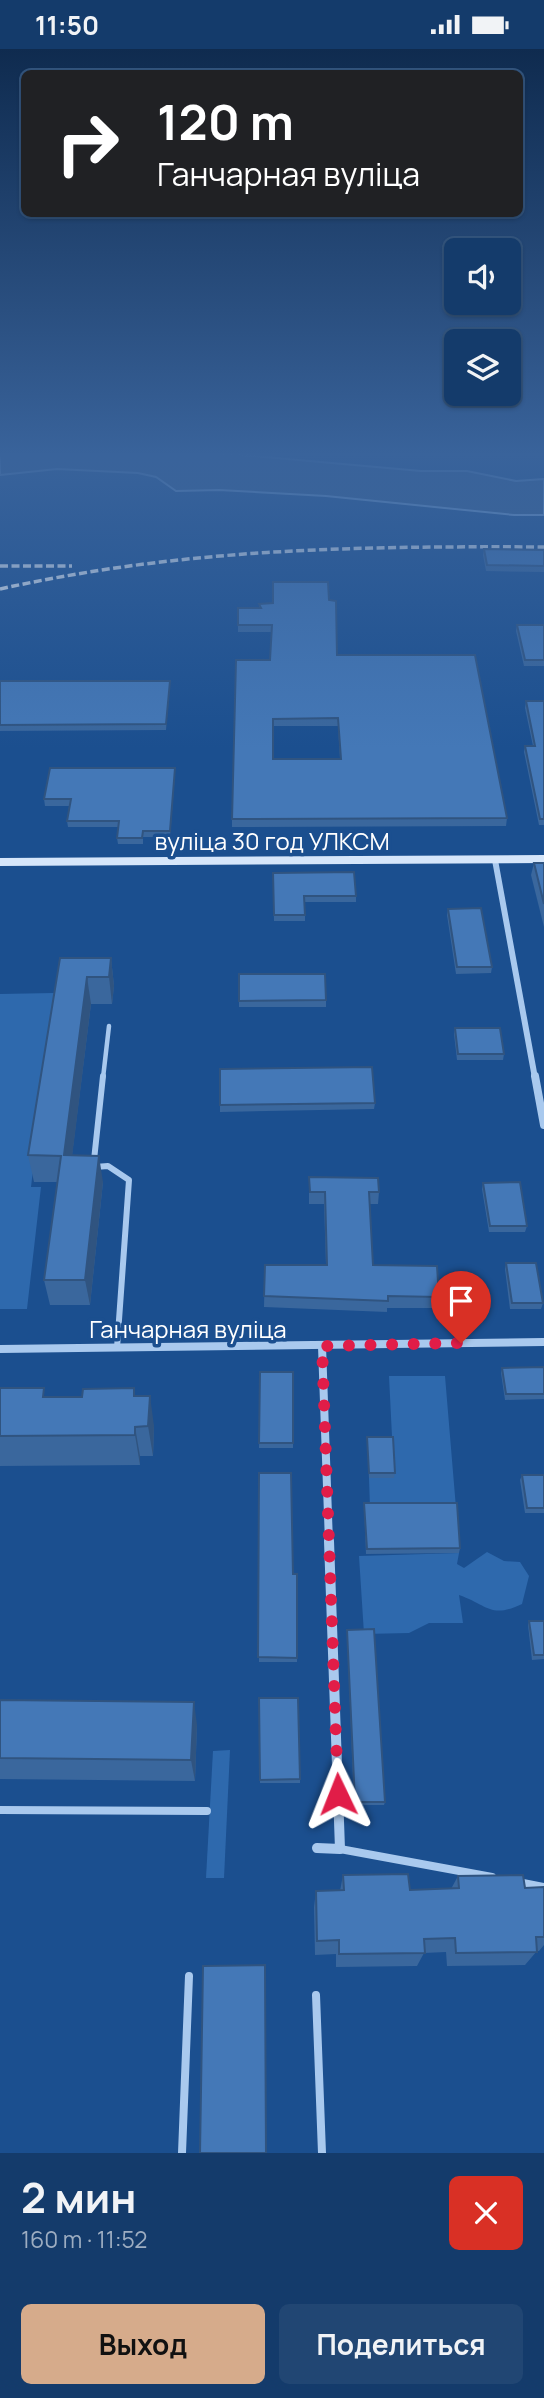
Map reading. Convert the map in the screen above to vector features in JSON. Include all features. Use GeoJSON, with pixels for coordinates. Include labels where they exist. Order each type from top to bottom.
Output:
{"type":"FeatureCollection","features":[{"type":"Feature","properties":{"kind":"main road","name":"вуліца 30 год УЛКСМ"},"geometry":{"type":"LineString","coordinates":[[0,862],[544,859]]}},
{"type":"Feature","properties":{"kind":"street"},"geometry":{"type":"LineString","coordinates":[[495,860],[544,1125]]}},
{"type":"Feature","properties":{"kind":"street","name":"Ганчарная вуліца"},"geometry":{"type":"LineString","coordinates":[[0,1349],[544,1342]]}},
{"type":"Feature","properties":{"kind":"street"},"geometry":{"type":"LineString","coordinates":[[317,1848],[340,1849],[322,1346]]}},
{"type":"Feature","properties":{"kind":"lane"},"geometry":{"type":"LineString","coordinates":[[109,1025],[93,1168],[108,1167],[129,1180],[117,1348]]}},
{"type":"Feature","properties":{"kind":"lane"},"geometry":{"type":"LineString","coordinates":[[0,1810],[207,1811]]}},
{"type":"Feature","properties":{"kind":"lane"},"geometry":{"type":"LineString","coordinates":[[340,1849],[544,1887]]}},
{"type":"Feature","properties":{"kind":"lane"},"geometry":{"type":"LineString","coordinates":[[182,2153],[189,1976]]}},
{"type":"Feature","properties":{"kind":"lane"},"geometry":{"type":"LineString","coordinates":[[316,1995],[322,2153]]}},
{"type":"Feature","properties":{"kind":"shaded area"},"geometry":{"type":"Polygon","coordinates":[[[54,993],[31,1187],[41,1187],[27,1309],[0,1309],[0,994],[54,993]]]}},
{"type":"Feature","properties":{"kind":"shaded area"},"geometry":{"type":"Polygon","coordinates":[[[389,1376],[445,1376],[456,1508],[370,1507],[369,1478],[394,1477],[389,1376]]]}},
{"type":"Feature","properties":{"kind":"shaded area"},"geometry":{"type":"Polygon","coordinates":[[[487,1552],[504,1561],[520,1562],[529,1576],[522,1604],[503,1610],[489,1609],[459,1595],[463,1623],[429,1623],[409,1633],[364,1634],[359,1556],[459,1553],[457,1564],[464,1568],[487,1552]]]}},
{"type":"Feature","properties":{"kind":"shaded area"},"geometry":{"type":"Polygon","coordinates":[[[230,1750],[224,1878],[206,1878],[213,1751],[230,1750]]]}},
{"type":"Feature","properties":{"kind":"building"},"geometry":{"type":"Polygon","coordinates":[[[484,551],[544,551],[544,566],[487,565],[484,551]]]}},
{"type":"Feature","properties":{"kind":"building"},"geometry":{"type":"Polygon","coordinates":[[[273,582],[328,582],[329,600],[336,601],[337,655],[475,655],[507,818],[232,819],[236,660],[270,660],[272,625],[238,625],[238,608],[261,608],[259,604],[273,603],[273,582]],[[338,718],[273,719],[273,759],[341,759],[338,718]]]}},
{"type":"Feature","properties":{"kind":"building"},"geometry":{"type":"Polygon","coordinates":[[[517,625],[544,625],[544,660],[525,660],[517,625]]]}},
{"type":"Feature","properties":{"kind":"building"},"geometry":{"type":"Polygon","coordinates":[[[0,681],[170,681],[166,724],[0,725],[0,681]]]}},
{"type":"Feature","properties":{"kind":"building"},"geometry":{"type":"Polygon","coordinates":[[[526,701],[544,701],[544,819],[540,819],[525,746],[535,746],[526,701]]]}},
{"type":"Feature","properties":{"kind":"building"},"geometry":{"type":"Polygon","coordinates":[[[50,768],[175,768],[170,831],[143,831],[142,838],[117,838],[119,821],[67,821],[71,799],[44,799],[50,768]]]}},
{"type":"Feature","properties":{"kind":"building"},"geometry":{"type":"Polygon","coordinates":[[[534,863],[544,863],[544,904],[534,863]]]}},
{"type":"Feature","properties":{"kind":"building"},"geometry":{"type":"Polygon","coordinates":[[[354,872],[356,896],[304,896],[305,915],[274,915],[273,873],[354,872]]]}},
{"type":"Feature","properties":{"kind":"building"},"geometry":{"type":"Polygon","coordinates":[[[481,908],[492,967],[457,967],[448,909],[481,908]]]}},
{"type":"Feature","properties":{"kind":"building"},"geometry":{"type":"Polygon","coordinates":[[[60,958],[111,958],[109,977],[87,977],[64,1155],[99,1156],[85,1280],[44,1280],[61,1156],[28,1155],[60,958]]]}},
{"type":"Feature","properties":{"kind":"building"},"geometry":{"type":"Polygon","coordinates":[[[239,974],[325,974],[326,1000],[239,1001],[239,974]]]}},
{"type":"Feature","properties":{"kind":"building"},"geometry":{"type":"Polygon","coordinates":[[[455,1028],[500,1028],[504,1054],[458,1054],[455,1028]]]}},
{"type":"Feature","properties":{"kind":"building"},"geometry":{"type":"Polygon","coordinates":[[[372,1067],[375,1103],[220,1105],[220,1069],[372,1067]]]}},
{"type":"Feature","properties":{"kind":"building"},"geometry":{"type":"Polygon","coordinates":[[[309,1177],[378,1178],[379,1192],[369,1192],[373,1265],[437,1266],[439,1297],[388,1296],[388,1301],[264,1296],[265,1265],[327,1265],[325,1192],[310,1192],[309,1177]]]}},
{"type":"Feature","properties":{"kind":"building"},"geometry":{"type":"Polygon","coordinates":[[[520,1182],[527,1226],[490,1226],[483,1183],[520,1182]]]}},
{"type":"Feature","properties":{"kind":"building"},"geometry":{"type":"Polygon","coordinates":[[[506,1263],[536,1263],[543,1303],[512,1303],[506,1263]]]}},
{"type":"Feature","properties":{"kind":"building"},"geometry":{"type":"Polygon","coordinates":[[[544,1367],[544,1394],[506,1394],[502,1368],[544,1367]]]}},
{"type":"Feature","properties":{"kind":"building"},"geometry":{"type":"Polygon","coordinates":[[[260,1372],[293,1372],[293,1443],[259,1443],[260,1372]]]}},
{"type":"Feature","properties":{"kind":"building"},"geometry":{"type":"Polygon","coordinates":[[[0,1388],[44,1388],[43,1397],[82,1397],[83,1389],[134,1388],[134,1396],[150,1396],[148,1426],[135,1427],[135,1435],[0,1436],[0,1388]]]}},
{"type":"Feature","properties":{"kind":"building"},"geometry":{"type":"Polygon","coordinates":[[[367,1437],[393,1437],[395,1473],[369,1473],[367,1437]]]}},
{"type":"Feature","properties":{"kind":"building"},"geometry":{"type":"Polygon","coordinates":[[[259,1473],[291,1473],[293,1574],[297,1574],[297,1658],[258,1657],[259,1473]]]}},
{"type":"Feature","properties":{"kind":"building"},"geometry":{"type":"Polygon","coordinates":[[[522,1475],[544,1475],[544,1508],[527,1508],[522,1475]]]}},
{"type":"Feature","properties":{"kind":"building"},"geometry":{"type":"Polygon","coordinates":[[[364,1503],[457,1503],[460,1548],[367,1549],[364,1503]]]}},
{"type":"Feature","properties":{"kind":"building"},"geometry":{"type":"Polygon","coordinates":[[[529,1621],[544,1621],[544,1655],[534,1655],[529,1621]]]}},
{"type":"Feature","properties":{"kind":"building"},"geometry":{"type":"Polygon","coordinates":[[[374,1629],[385,1802],[355,1802],[347,1630],[374,1629]]]}},
{"type":"Feature","properties":{"kind":"building"},"geometry":{"type":"Polygon","coordinates":[[[259,1698],[298,1698],[300,1779],[260,1780],[259,1698]]]}},
{"type":"Feature","properties":{"kind":"building"},"geometry":{"type":"Polygon","coordinates":[[[0,1700],[194,1702],[191,1760],[0,1758],[0,1700]]]}},
{"type":"Feature","properties":{"kind":"building"},"geometry":{"type":"Polygon","coordinates":[[[408,1874],[410,1890],[459,1888],[458,1876],[523,1875],[525,1888],[544,1887],[544,1937],[536,1937],[537,1952],[456,1953],[455,1938],[424,1939],[425,1953],[339,1954],[339,1940],[317,1941],[316,1891],[344,1890],[343,1875],[408,1874]]]}},
{"type":"Feature","properties":{"kind":"building"},"geometry":{"type":"Polygon","coordinates":[[[265,1965],[266,2153],[200,2153],[203,1966],[265,1965]]]}},
{"type":"Feature","properties":{"kind":"railway"},"geometry":{"type":"LineString","coordinates":[[0,589],[137,565],[289,551]]}},
{"type":"Feature","properties":{"kind":"railway"},"geometry":{"type":"LineString","coordinates":[[0,566],[72,566]]}},
{"type":"Feature","properties":{"kind":"route"},"geometry":{"type":"LineString","coordinates":[[338,1794],[322,1346],[461,1343]]}}]}
